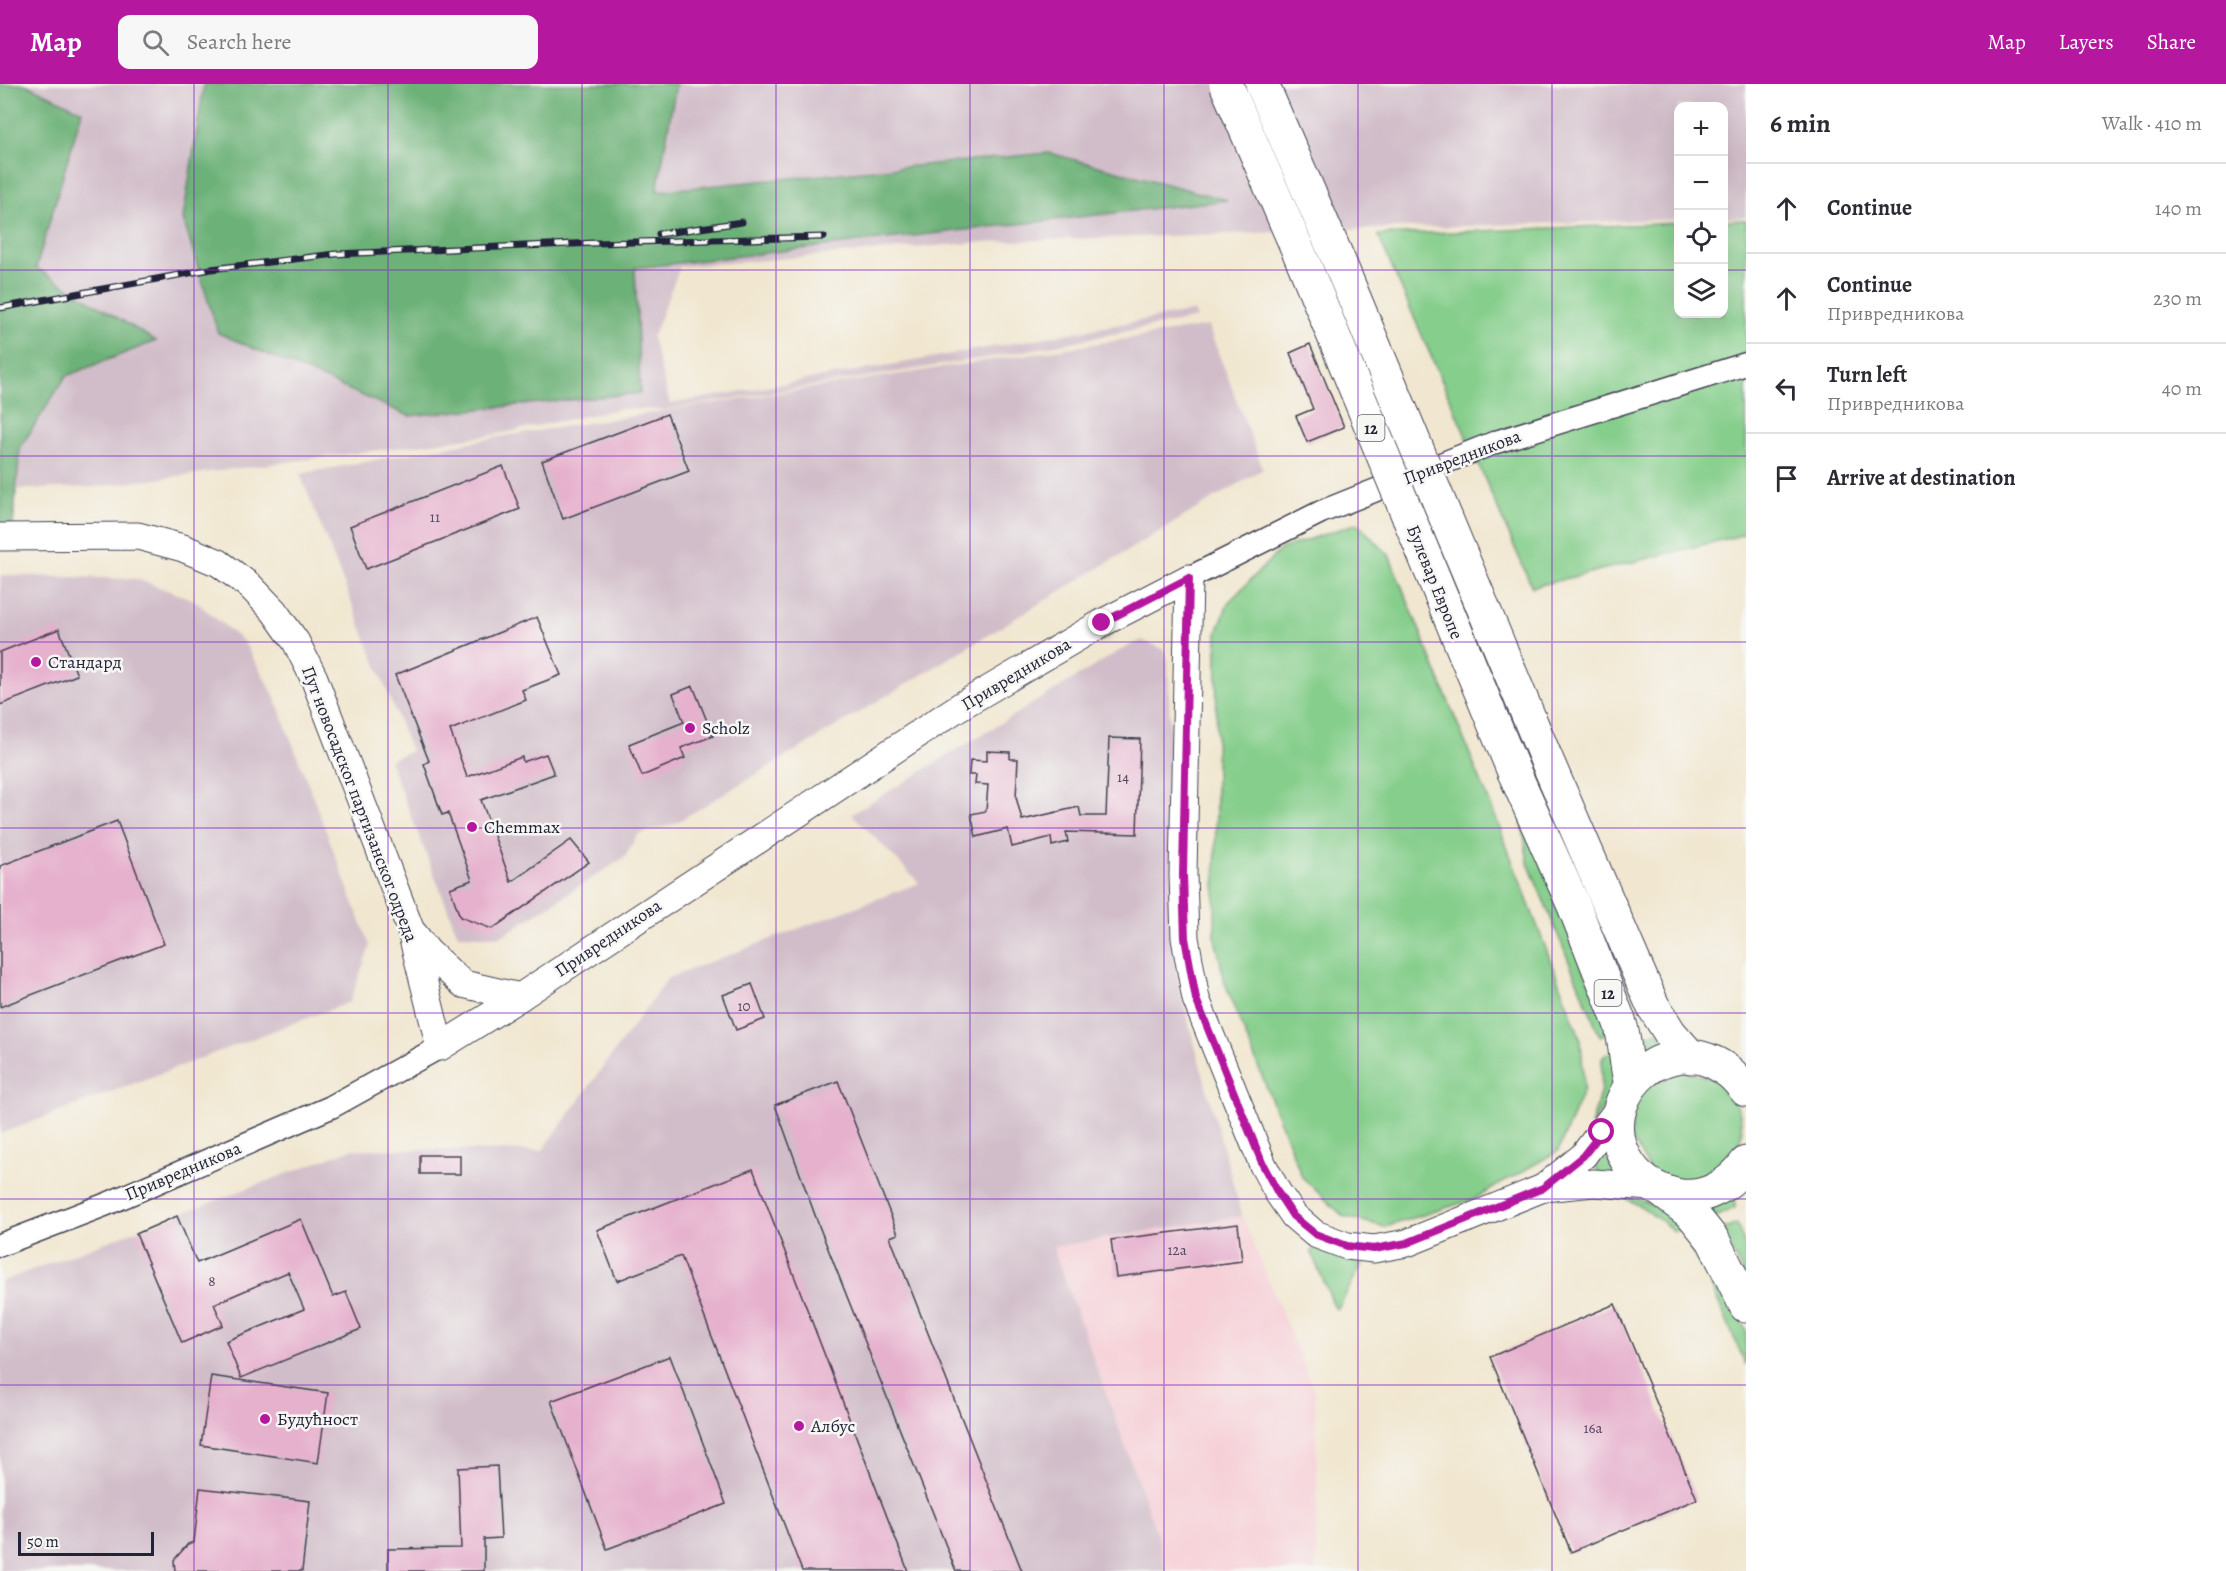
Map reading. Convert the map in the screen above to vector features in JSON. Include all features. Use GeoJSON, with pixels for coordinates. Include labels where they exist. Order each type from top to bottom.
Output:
{"type":"FeatureCollection","features":[{"type":"Feature","properties":{"kind":"main road","name":"Булевар Европе"},"geometry":{"type":"LineString","coordinates":[[1226,84],[1308,275],[1514,772],[1574,906],[1620,1023],[1625,1042],[1627,1069],[1624,1096],[1617,1122],[1621,1150],[1633,1171],[1692,1214],[1707,1232],[1746,1306]]}},
{"type":"Feature","properties":{"kind":"main road","name":"Булевар Европе"},"geometry":{"type":"LineString","coordinates":[[1262,84],[1338,259],[1545,756],[1653,1006],[1670,1033],[1691,1057]]}},
{"type":"Feature","properties":{"kind":"main road"},"geometry":{"type":"LineString","coordinates":[[1624,1096],[1658,1064],[1674,1058],[1691,1057],[1714,1062],[1733,1074],[1746,1090]]}},
{"type":"Feature","properties":{"kind":"main road"},"geometry":{"type":"LineString","coordinates":[[1657,1190],[1683,1197],[1702,1195],[1721,1188],[1737,1175],[1746,1163]]}},
{"type":"Feature","properties":{"kind":"main road"},"geometry":{"type":"LineString","coordinates":[[1746,1188],[1746,1200]]}},
{"type":"Feature","properties":{"kind":"street","name":"Привредникова"},"geometry":{"type":"LineString","coordinates":[[0,1245],[107,1204],[331,1107],[440,1047],[959,707],[1102,623],[1189,578],[1321,512],[1496,442],[1746,364]]}},
{"type":"Feature","properties":{"kind":"street","name":"Пут новосадског партизанског одреда"},"geometry":{"type":"LineString","coordinates":[[0,537],[138,536],[183,548],[219,563],[250,586],[274,610],[296,642],[314,678],[411,931],[440,1047]]}},
{"type":"Feature","properties":{"kind":"street"},"geometry":{"type":"LineString","coordinates":[[1189,578],[1183,875],[1185,938],[1196,999],[1263,1165],[1293,1216],[1315,1234],[1347,1246],[1374,1249],[1407,1243],[1543,1188],[1594,1183],[1657,1190]]}},
{"type":"Feature","properties":{"kind":"street"},"geometry":{"type":"LineString","coordinates":[[411,931],[434,958],[463,984],[519,997]]}},
{"type":"Feature","properties":{"kind":"street"},"geometry":{"type":"LineString","coordinates":[[1543,1188],[1583,1156],[1624,1096]]}},
{"type":"Feature","properties":{"kind":"shaded area"},"geometry":{"type":"Polygon","coordinates":[[[0,84],[1746,84],[1746,217],[1728,218],[1728,102],[1674,102],[1674,219],[984,242],[680,267],[652,338],[670,404],[1194,311],[1197,318],[1014,353],[665,410],[618,409],[494,435],[95,487],[0,490],[0,84]]]}},
{"type":"Feature","properties":{"kind":"shaded area"},"geometry":{"type":"Polygon","coordinates":[[[1208,326],[1263,469],[674,824],[637,835],[625,857],[500,937],[458,935],[389,760],[411,751],[300,474],[498,437],[1208,326]]]}},
{"type":"Feature","properties":{"kind":"shaded area"},"geometry":{"type":"Polygon","coordinates":[[[0,575],[137,579],[194,600],[244,642],[274,695],[370,946],[350,1002],[0,1134],[0,575]]]}},
{"type":"Feature","properties":{"kind":"shaded area"},"geometry":{"type":"Polygon","coordinates":[[[1142,640],[1165,650],[1168,661],[1177,973],[1242,1216],[1053,1247],[1157,1534],[1166,1571],[0,1571],[0,1282],[352,1149],[542,1151],[668,978],[919,883],[852,814],[1124,648],[1142,640]]]}},
{"type":"Feature","properties":{"kind":"shaded area"},"geometry":{"type":"Polygon","coordinates":[[[1242,1216],[1315,1393],[1316,1571],[1166,1571],[1157,1534],[1053,1247],[1242,1216]]]}},
{"type":"Feature","properties":{"kind":"green space"},"geometry":{"type":"Polygon","coordinates":[[[0,84],[25,84],[82,111],[36,268],[156,341],[66,376],[20,448],[13,526],[0,526],[0,84]]]}},
{"type":"Feature","properties":{"kind":"green space"},"geometry":{"type":"Polygon","coordinates":[[[204,84],[676,84],[657,191],[1049,153],[1227,200],[635,268],[640,393],[409,416],[218,333],[183,219],[204,84]]]}},
{"type":"Feature","properties":{"kind":"green space"},"geometry":{"type":"Polygon","coordinates":[[[1746,220],[1746,534],[1532,587],[1378,235],[1674,223],[1674,318],[1728,318],[1728,221],[1746,220]]]}},
{"type":"Feature","properties":{"kind":"green space"},"geometry":{"type":"Polygon","coordinates":[[[1357,523],[1389,555],[1495,816],[1581,1040],[1584,1089],[1558,1151],[1474,1199],[1385,1227],[1343,1216],[1302,1177],[1225,983],[1215,938],[1217,633],[1228,603],[1281,549],[1357,523]]]}},
{"type":"Feature","properties":{"kind":"green space"},"geometry":{"type":"Polygon","coordinates":[[[1521,815],[1610,1032],[1600,1036],[1528,863],[1521,815]]]}},
{"type":"Feature","properties":{"kind":"green space"},"geometry":{"type":"Polygon","coordinates":[[[1657,1031],[1669,1044],[1646,1049],[1637,1056],[1635,1041],[1657,1031]]]}},
{"type":"Feature","properties":{"kind":"green space"},"geometry":{"type":"Polygon","coordinates":[[[1614,1051],[1613,1078],[1609,1098],[1591,1126],[1601,1089],[1602,1059],[1605,1054],[1614,1051]]]}},
{"type":"Feature","properties":{"kind":"green space"},"geometry":{"type":"Polygon","coordinates":[[[1683,1070],[1719,1081],[1732,1096],[1740,1113],[1742,1133],[1736,1152],[1709,1179],[1685,1184],[1650,1170],[1631,1137],[1636,1100],[1648,1084],[1683,1070]]]}},
{"type":"Feature","properties":{"kind":"green space"},"geometry":{"type":"Polygon","coordinates":[[[1604,1148],[1617,1177],[1600,1177],[1593,1159],[1604,1148]]]}},
{"type":"Feature","properties":{"kind":"green space"},"geometry":{"type":"Polygon","coordinates":[[[1613,1192],[1653,1205],[1687,1228],[1674,1231],[1642,1207],[1613,1192]]]}},
{"type":"Feature","properties":{"kind":"green space"},"geometry":{"type":"Polygon","coordinates":[[[1735,1196],[1735,1208],[1712,1218],[1703,1209],[1735,1196]]]}},
{"type":"Feature","properties":{"kind":"green space"},"geometry":{"type":"Polygon","coordinates":[[[1737,1224],[1746,1250],[1746,1280],[1722,1230],[1737,1224]]]}},
{"type":"Feature","properties":{"kind":"green space"},"geometry":{"type":"Polygon","coordinates":[[[1696,1241],[1725,1281],[1746,1331],[1746,1365],[1706,1274],[1690,1249],[1696,1241]]]}},
{"type":"Feature","properties":{"kind":"green space"},"geometry":{"type":"Polygon","coordinates":[[[1315,1248],[1362,1264],[1338,1309],[1335,1308],[1311,1252],[1315,1248]]]}},
{"type":"Feature","properties":{"kind":"building"},"geometry":{"type":"Polygon","coordinates":[[[1310,344],[1344,427],[1307,442],[1296,416],[1313,409],[1290,353],[1310,344]]]}},
{"type":"Feature","properties":{"kind":"building"},"geometry":{"type":"Polygon","coordinates":[[[667,414],[689,471],[563,519],[542,461],[667,414]]]}},
{"type":"Feature","properties":{"kind":"building"},"geometry":{"type":"Polygon","coordinates":[[[503,466],[520,509],[366,569],[350,526],[503,466]]]}},
{"type":"Feature","properties":{"kind":"building"},"geometry":{"type":"Polygon","coordinates":[[[537,617],[561,675],[522,690],[526,700],[450,730],[467,777],[522,757],[523,762],[546,754],[554,774],[481,800],[511,882],[571,840],[589,862],[492,929],[460,917],[450,888],[472,880],[448,813],[442,815],[424,764],[429,761],[395,675],[537,617]]]}},
{"type":"Feature","properties":{"kind":"building","name":"Стандард"},"geometry":{"type":"Polygon","coordinates":[[[59,629],[77,675],[0,705],[0,652],[59,629]]]}},
{"type":"Feature","properties":{"kind":"building","name":"Scholz"},"geometry":{"type":"Polygon","coordinates":[[[693,686],[713,736],[681,748],[685,758],[642,776],[629,744],[684,722],[673,694],[693,686]]]}},
{"type":"Feature","properties":{"kind":"building"},"geometry":{"type":"Polygon","coordinates":[[[1109,738],[1140,739],[1137,834],[1066,832],[1068,842],[1052,846],[1051,837],[1012,847],[1008,829],[976,837],[971,814],[986,811],[988,785],[975,784],[976,775],[969,775],[970,760],[987,761],[987,751],[1010,752],[1010,759],[1018,759],[1016,797],[1022,820],[1079,807],[1081,816],[1106,816],[1109,738]]]}},
{"type":"Feature","properties":{"kind":"building"},"geometry":{"type":"Polygon","coordinates":[[[117,821],[164,944],[0,1007],[0,866],[117,821]]]}},
{"type":"Feature","properties":{"kind":"building"},"geometry":{"type":"Polygon","coordinates":[[[752,984],[765,1019],[736,1030],[723,995],[752,984]]]}},
{"type":"Feature","properties":{"kind":"building"},"geometry":{"type":"Polygon","coordinates":[[[838,1081],[898,1234],[890,1237],[1022,1571],[956,1571],[819,1226],[775,1105],[838,1081]]]}},
{"type":"Feature","properties":{"kind":"building"},"geometry":{"type":"Polygon","coordinates":[[[420,1155],[460,1155],[460,1174],[420,1174],[420,1155]]]}},
{"type":"Feature","properties":{"kind":"building","name":"Албус"},"geometry":{"type":"Polygon","coordinates":[[[753,1169],[908,1571],[802,1571],[681,1256],[617,1281],[597,1230],[753,1169]]]}},
{"type":"Feature","properties":{"kind":"building"},"geometry":{"type":"Polygon","coordinates":[[[177,1216],[197,1263],[301,1219],[333,1297],[346,1292],[361,1329],[241,1378],[226,1341],[304,1309],[288,1272],[214,1304],[223,1325],[182,1343],[136,1234],[177,1216]]]}},
{"type":"Feature","properties":{"kind":"building"},"geometry":{"type":"Polygon","coordinates":[[[1238,1224],[1242,1261],[1116,1277],[1111,1240],[1238,1224]]]}},
{"type":"Feature","properties":{"kind":"building"},"geometry":{"type":"Polygon","coordinates":[[[1615,1304],[1697,1499],[1571,1552],[1490,1357],[1615,1304]]]}},
{"type":"Feature","properties":{"kind":"building"},"geometry":{"type":"Polygon","coordinates":[[[670,1356],[726,1504],[607,1549],[551,1401],[670,1356]]]}},
{"type":"Feature","properties":{"kind":"building","name":"Будућност"},"geometry":{"type":"Polygon","coordinates":[[[211,1376],[328,1393],[318,1463],[201,1445],[211,1376]]]}},
{"type":"Feature","properties":{"kind":"building"},"geometry":{"type":"Polygon","coordinates":[[[497,1466],[501,1538],[484,1539],[484,1571],[388,1571],[388,1549],[461,1548],[458,1468],[497,1466]]]}},
{"type":"Feature","properties":{"kind":"building"},"geometry":{"type":"Polygon","coordinates":[[[200,1488],[310,1501],[302,1571],[175,1571],[174,1560],[188,1544],[194,1542],[200,1488]]]}},
{"type":"Feature","properties":{"kind":"railway"},"geometry":{"type":"LineString","coordinates":[[659,234],[742,222]]}},
{"type":"Feature","properties":{"kind":"railway"},"geometry":{"type":"LineString","coordinates":[[0,308],[211,269],[336,254],[596,243],[824,237]]}},
{"type":"Feature","properties":{"kind":"place","name":"Стандард"},"geometry":{"type":"Point","coordinates":[36,662]}},
{"type":"Feature","properties":{"kind":"place","name":"Scholz"},"geometry":{"type":"Point","coordinates":[690,728]}},
{"type":"Feature","properties":{"kind":"place","name":"Chemmax"},"geometry":{"type":"Point","coordinates":[472,827]}},
{"type":"Feature","properties":{"kind":"place","name":"Будућност"},"geometry":{"type":"Point","coordinates":[265,1419]}},
{"type":"Feature","properties":{"kind":"place","name":"Албус"},"geometry":{"type":"Point","coordinates":[799,1426]}},
{"type":"Feature","properties":{"kind":"route"},"geometry":{"type":"LineString","coordinates":[[1102,623],[1189,578],[1183,875],[1185,938],[1196,999],[1263,1165],[1293,1216],[1315,1234],[1347,1246],[1374,1249],[1407,1243],[1543,1188],[1583,1156],[1602,1132]]}}]}
